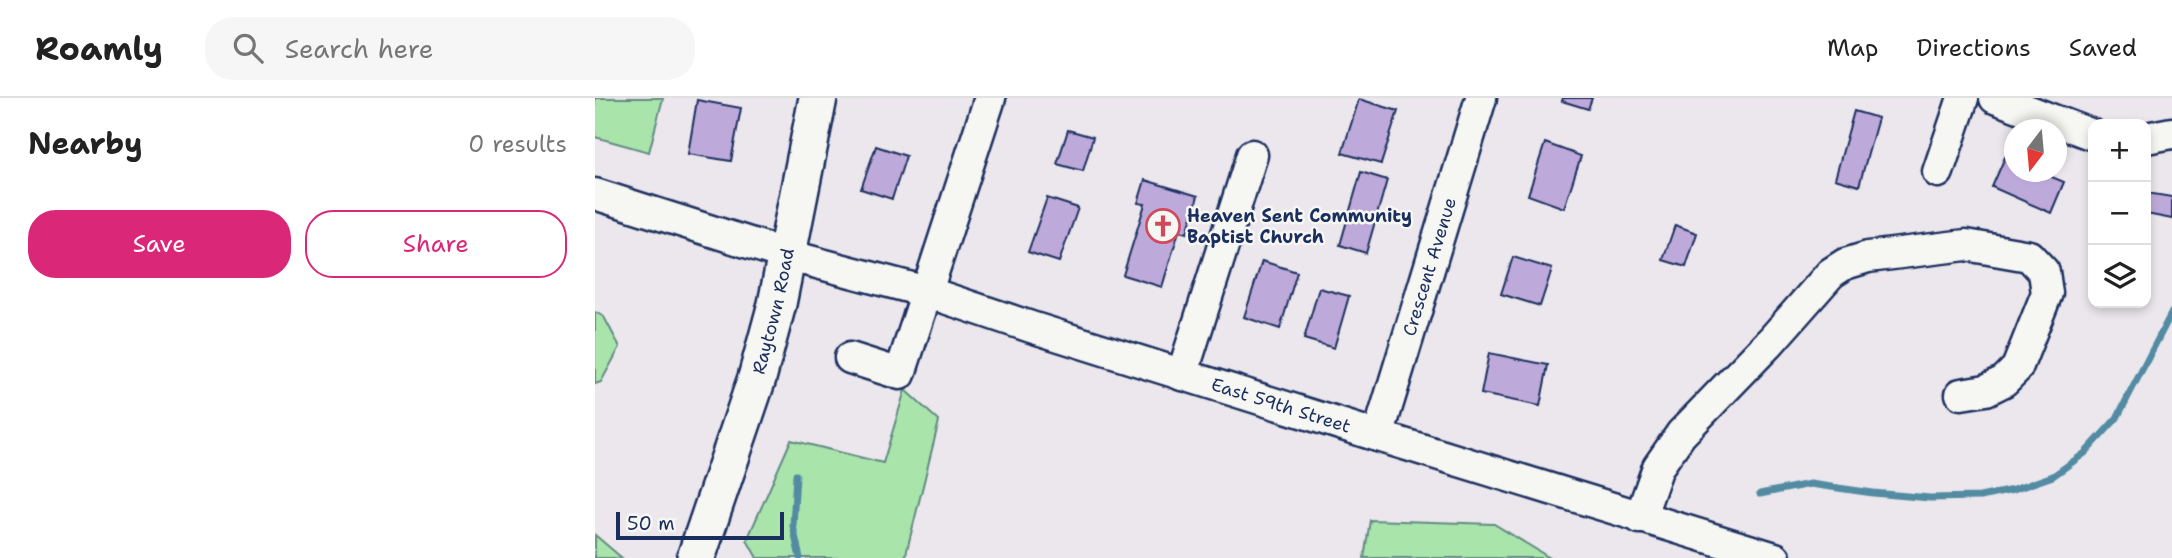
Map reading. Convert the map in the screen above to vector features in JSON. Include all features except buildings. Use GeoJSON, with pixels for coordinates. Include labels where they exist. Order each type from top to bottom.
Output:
{"type":"FeatureCollection","features":[{"type":"Feature","properties":{"kind":"main road"},"geometry":{"type":"LineString","coordinates":[[787,255],[818,98]]}},
{"type":"Feature","properties":{"kind":"main road","name":"Raytown Road"},"geometry":{"type":"LineString","coordinates":[[696,558],[757,378],[787,255]]}},
{"type":"Feature","properties":{"kind":"street"},"geometry":{"type":"LineString","coordinates":[[849,358],[899,374],[990,98]]}},
{"type":"Feature","properties":{"kind":"street","name":"Crescent Avenue"},"geometry":{"type":"LineString","coordinates":[[1378,436],[1481,98]]}},
{"type":"Feature","properties":{"kind":"street"},"geometry":{"type":"LineString","coordinates":[[1938,172],[1963,98]]}},
{"type":"Feature","properties":{"kind":"street"},"geometry":{"type":"LineString","coordinates":[[1995,98],[2088,133]]}},
{"type":"Feature","properties":{"kind":"street"},"geometry":{"type":"LineString","coordinates":[[2151,137],[2172,133]]}},
{"type":"Feature","properties":{"kind":"street"},"geometry":{"type":"LineString","coordinates":[[1182,375],[1252,155]]}},
{"type":"Feature","properties":{"kind":"street","name":"Raytown Road"},"geometry":{"type":"LineString","coordinates":[[595,194],[787,255]]}},
{"type":"Feature","properties":{"kind":"street"},"geometry":{"type":"LineString","coordinates":[[1640,518],[1658,467],[1681,434],[1771,341],[1831,273],[1845,264],[1868,257],[1966,244],[2029,256],[2044,272],[2047,293],[2017,368],[2004,380],[1986,390],[1961,394]]}},
{"type":"Feature","properties":{"kind":"street","name":"East 59th Street"},"geometry":{"type":"LineString","coordinates":[[787,255],[927,292],[1182,375],[1775,558]]}},
{"type":"Feature","properties":{"kind":"green space"},"geometry":{"type":"Polygon","coordinates":[[[595,98],[663,98],[649,152],[595,137],[595,98]]]}},
{"type":"Feature","properties":{"kind":"green space"},"geometry":{"type":"Polygon","coordinates":[[[595,312],[604,317],[620,347],[601,382],[595,384],[595,312]]]}},
{"type":"Feature","properties":{"kind":"green space"},"geometry":{"type":"Polygon","coordinates":[[[905,390],[939,421],[905,558],[757,558],[747,540],[791,440],[883,463],[905,390]]]}},
{"type":"Feature","properties":{"kind":"green space"},"geometry":{"type":"Polygon","coordinates":[[[1370,520],[1494,524],[1550,558],[1364,558],[1370,520]]]}},
{"type":"Feature","properties":{"kind":"green space"},"geometry":{"type":"Polygon","coordinates":[[[595,535],[622,558],[595,558],[595,535]]]}},
{"type":"Feature","properties":{"kind":"waterway"},"geometry":{"type":"LineString","coordinates":[[1760,494],[1810,484],[1930,498],[1980,497],[2013,490],[2053,476],[2085,453],[2117,418],[2172,312]]}},
{"type":"Feature","properties":{"kind":"waterway"},"geometry":{"type":"LineString","coordinates":[[796,475],[793,526],[800,558]]}},
{"type":"Feature","properties":{"kind":"place","name":"Heaven Sent Community Baptist Church"},"geometry":{"type":"Point","coordinates":[1163,226]}}]}
